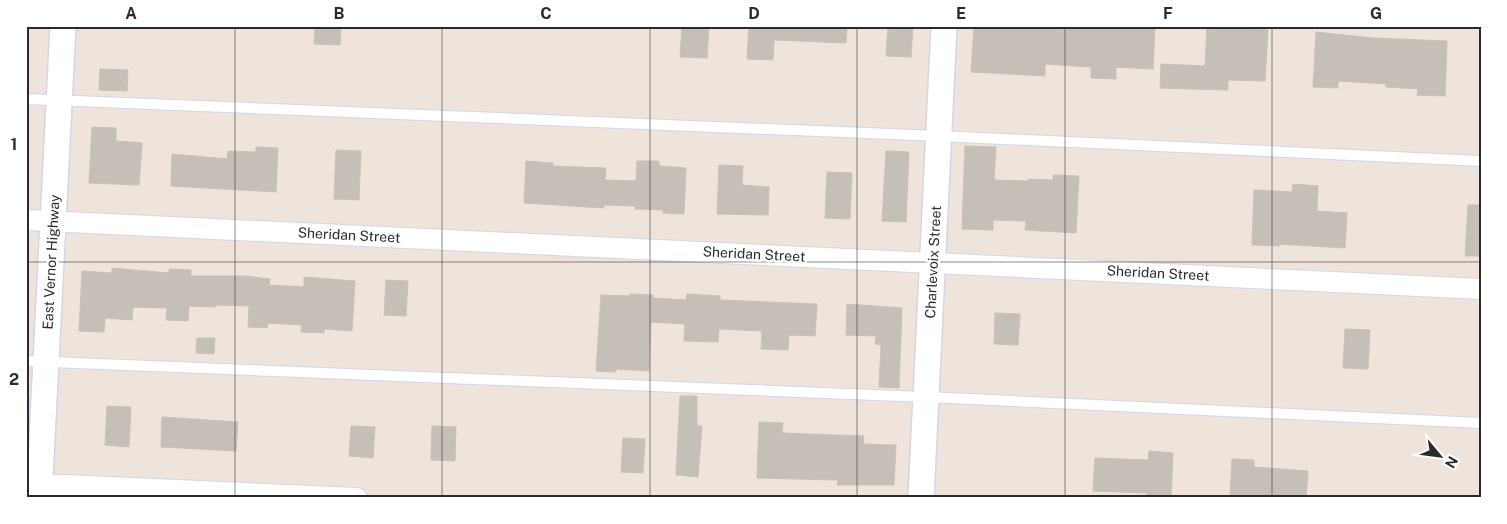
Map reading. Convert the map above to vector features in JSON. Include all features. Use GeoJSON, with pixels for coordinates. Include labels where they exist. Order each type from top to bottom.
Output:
{"type":"FeatureCollection","features":[{"type":"Feature","properties":{"kind":"street","name":"East Vernor Highway"},"geometry":{"type":"LineString","coordinates":[[35,490],[36,361],[53,220],[63,26]]}},
{"type":"Feature","properties":{"kind":"street","name":"Charlevoix Street"},"geometry":{"type":"LineString","coordinates":[[921,498],[944,26]]}},
{"type":"Feature","properties":{"kind":"street","name":"Sheridan Street"},"geometry":{"type":"LineString","coordinates":[[26,220],[1481,289]]}},
{"type":"Feature","properties":{"kind":"street"},"geometry":{"type":"LineString","coordinates":[[35,490],[66,485],[357,498]]}},
{"type":"Feature","properties":{"kind":"lane"},"geometry":{"type":"LineString","coordinates":[[26,99],[939,136],[1481,161]]}},
{"type":"Feature","properties":{"kind":"lane"},"geometry":{"type":"LineString","coordinates":[[36,361],[1481,423]]}},
{"type":"Feature","properties":{"kind":"building"},"geometry":{"type":"Polygon","coordinates":[[[315,26],[341,26],[340,45],[314,44],[315,26]]]}},
{"type":"Feature","properties":{"kind":"building"},"geometry":{"type":"Polygon","coordinates":[[[682,26],[709,26],[707,58],[680,57],[682,26]]]}},
{"type":"Feature","properties":{"kind":"building"},"geometry":{"type":"Polygon","coordinates":[[[749,26],[847,26],[846,43],[774,40],[773,60],[747,59],[749,26]]]}},
{"type":"Feature","properties":{"kind":"building"},"geometry":{"type":"Polygon","coordinates":[[[888,26],[913,26],[911,57],[886,56],[888,26]]]}},
{"type":"Feature","properties":{"kind":"building"},"geometry":{"type":"Polygon","coordinates":[[[974,26],[1155,26],[1153,69],[1116,67],[1116,79],[1091,78],[1091,67],[1045,64],[1045,76],[971,72],[974,26]]]}},
{"type":"Feature","properties":{"kind":"building"},"geometry":{"type":"Polygon","coordinates":[[[1207,26],[1268,30],[1265,81],[1228,80],[1228,90],[1160,88],[1161,64],[1205,66],[1207,26]]]}},
{"type":"Feature","properties":{"kind":"building"},"geometry":{"type":"Polygon","coordinates":[[[1316,32],[1373,38],[1447,41],[1445,96],[1417,95],[1418,89],[1386,87],[1386,84],[1338,81],[1338,88],[1313,87],[1316,32]]]}},
{"type":"Feature","properties":{"kind":"building"},"geometry":{"type":"Polygon","coordinates":[[[100,69],[128,70],[127,91],[99,90],[100,69]]]}},
{"type":"Feature","properties":{"kind":"building"},"geometry":{"type":"Polygon","coordinates":[[[92,127],[116,128],[116,141],[142,143],[139,185],[89,183],[92,127]]]}},
{"type":"Feature","properties":{"kind":"building"},"geometry":{"type":"Polygon","coordinates":[[[965,146],[996,147],[994,180],[1053,180],[1053,175],[1079,176],[1076,233],[1025,230],[1026,221],[993,220],[993,230],[962,229],[965,146]]]}},
{"type":"Feature","properties":{"kind":"building"},"geometry":{"type":"Polygon","coordinates":[[[256,147],[278,148],[276,192],[171,186],[172,154],[227,159],[228,151],[256,152],[256,147]]]}},
{"type":"Feature","properties":{"kind":"building"},"geometry":{"type":"Polygon","coordinates":[[[336,150],[361,151],[359,200],[334,199],[336,150]]]}},
{"type":"Feature","properties":{"kind":"building"},"geometry":{"type":"Polygon","coordinates":[[[886,151],[909,152],[906,222],[882,221],[886,151]]]}},
{"type":"Feature","properties":{"kind":"building"},"geometry":{"type":"Polygon","coordinates":[[[526,161],[553,163],[553,166],[606,168],[605,180],[636,181],[637,161],[659,161],[659,166],[686,168],[684,214],[663,213],[663,210],[635,209],[635,206],[604,205],[604,208],[524,203],[526,161]]]}},
{"type":"Feature","properties":{"kind":"building"},"geometry":{"type":"Polygon","coordinates":[[[719,165],[743,166],[742,185],[769,187],[768,215],[717,214],[719,165]]]}},
{"type":"Feature","properties":{"kind":"building"},"geometry":{"type":"Polygon","coordinates":[[[827,172],[852,173],[850,219],[825,218],[827,172]]]}},
{"type":"Feature","properties":{"kind":"building"},"geometry":{"type":"Polygon","coordinates":[[[1293,184],[1318,186],[1317,211],[1347,213],[1345,248],[1279,244],[1279,246],[1252,245],[1254,190],[1292,192],[1293,184]]]}},
{"type":"Feature","properties":{"kind":"building"},"geometry":{"type":"Polygon","coordinates":[[[1468,205],[1481,205],[1481,256],[1465,256],[1468,205]]]}},
{"type":"Feature","properties":{"kind":"building"},"geometry":{"type":"Polygon","coordinates":[[[112,268],[169,273],[169,269],[191,270],[191,276],[246,276],[270,279],[269,285],[304,287],[304,277],[355,281],[352,331],[324,329],[324,333],[301,332],[302,325],[268,323],[267,328],[248,327],[249,306],[216,305],[216,307],[189,306],[188,321],[166,320],[167,308],[133,307],[132,320],[105,318],[104,332],[79,331],[82,271],[112,273],[112,268]]]}},
{"type":"Feature","properties":{"kind":"building"},"geometry":{"type":"Polygon","coordinates":[[[386,280],[408,281],[406,316],[384,315],[386,280]]]}},
{"type":"Feature","properties":{"kind":"building"},"geometry":{"type":"Polygon","coordinates":[[[630,294],[653,295],[653,298],[686,300],[687,294],[720,296],[720,300],[817,304],[815,336],[789,335],[788,350],[761,349],[762,331],[719,329],[718,342],[684,341],[685,324],[651,322],[649,371],[616,369],[616,372],[596,371],[601,295],[630,296],[630,294]]]}},
{"type":"Feature","properties":{"kind":"building"},"geometry":{"type":"Polygon","coordinates":[[[847,304],[902,308],[899,388],[879,387],[881,345],[875,344],[876,336],[846,335],[847,304]]]}},
{"type":"Feature","properties":{"kind":"building"},"geometry":{"type":"Polygon","coordinates":[[[995,313],[1020,314],[1018,345],[994,344],[995,313]]]}},
{"type":"Feature","properties":{"kind":"building"},"geometry":{"type":"Polygon","coordinates":[[[1345,329],[1370,330],[1368,369],[1343,368],[1345,329]]]}},
{"type":"Feature","properties":{"kind":"building"},"geometry":{"type":"Polygon","coordinates":[[[197,338],[215,338],[214,354],[196,353],[197,338]]]}},
{"type":"Feature","properties":{"kind":"building"},"geometry":{"type":"Polygon","coordinates":[[[680,396],[697,396],[697,426],[702,426],[698,477],[676,475],[680,396]]]}},
{"type":"Feature","properties":{"kind":"building"},"geometry":{"type":"Polygon","coordinates":[[[107,406],[131,407],[129,447],[105,445],[107,406]]]}},
{"type":"Feature","properties":{"kind":"building"},"geometry":{"type":"Polygon","coordinates":[[[162,417],[238,422],[236,451],[161,447],[162,417]]]}},
{"type":"Feature","properties":{"kind":"building"},"geometry":{"type":"Polygon","coordinates":[[[759,422],[783,423],[782,433],[864,436],[863,444],[896,445],[894,485],[837,485],[838,480],[757,478],[759,422]]]}},
{"type":"Feature","properties":{"kind":"building"},"geometry":{"type":"Polygon","coordinates":[[[351,426],[375,427],[373,458],[349,456],[351,426]]]}},
{"type":"Feature","properties":{"kind":"building"},"geometry":{"type":"Polygon","coordinates":[[[432,426],[456,427],[455,461],[431,460],[432,426]]]}},
{"type":"Feature","properties":{"kind":"building"},"geometry":{"type":"Polygon","coordinates":[[[623,438],[645,439],[643,473],[621,472],[623,438]]]}},
{"type":"Feature","properties":{"kind":"building"},"geometry":{"type":"Polygon","coordinates":[[[1149,451],[1173,453],[1171,498],[1146,498],[1147,493],[1093,491],[1095,458],[1148,460],[1149,451]]]}},
{"type":"Feature","properties":{"kind":"building"},"geometry":{"type":"Polygon","coordinates":[[[1232,459],[1254,460],[1254,467],[1308,471],[1306,498],[1230,498],[1232,459]]]}}]}
